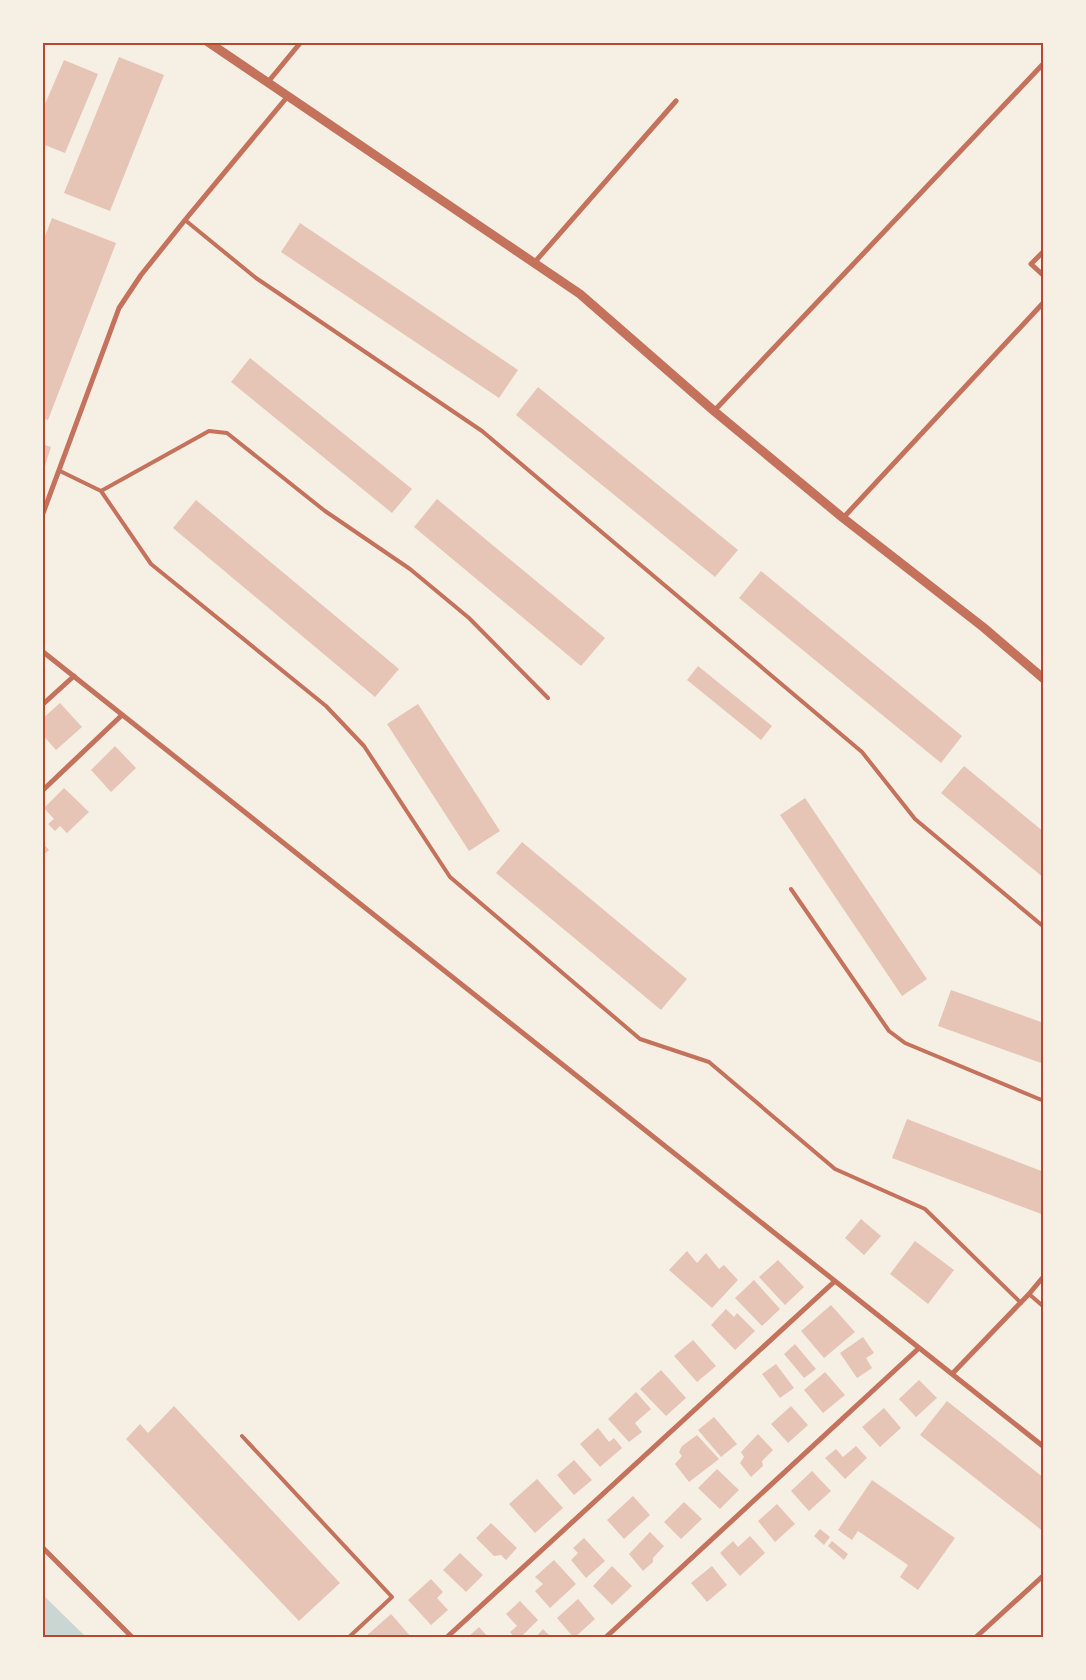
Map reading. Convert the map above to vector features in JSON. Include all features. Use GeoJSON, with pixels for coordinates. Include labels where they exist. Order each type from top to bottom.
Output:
{"type":"FeatureCollection","features":[{"type":"Feature","properties":{"kind":"street"},"geometry":{"type":"LineString","coordinates":[[208,42],[580,294],[714,411],[843,518],[983,627],[1044,679]]}},
{"type":"Feature","properties":{"kind":"street"},"geometry":{"type":"LineString","coordinates":[[268,82],[301,42]]}},
{"type":"Feature","properties":{"kind":"street"},"geometry":{"type":"LineString","coordinates":[[714,411],[1044,63]]}},
{"type":"Feature","properties":{"kind":"street"},"geometry":{"type":"LineString","coordinates":[[42,516],[118,308],[141,275],[185,220],[288,96]]}},
{"type":"Feature","properties":{"kind":"street"},"geometry":{"type":"LineString","coordinates":[[534,263],[676,101]]}},
{"type":"Feature","properties":{"kind":"street"},"geometry":{"type":"LineString","coordinates":[[1044,251],[1031,264],[1044,276]]}},
{"type":"Feature","properties":{"kind":"street"},"geometry":{"type":"LineString","coordinates":[[843,518],[1044,302]]}},
{"type":"Feature","properties":{"kind":"street"},"geometry":{"type":"LineString","coordinates":[[42,651],[1044,1447]]}},
{"type":"Feature","properties":{"kind":"street"},"geometry":{"type":"LineString","coordinates":[[42,705],[74,676]]}},
{"type":"Feature","properties":{"kind":"street"},"geometry":{"type":"LineString","coordinates":[[42,790],[122,715]]}},
{"type":"Feature","properties":{"kind":"street"},"geometry":{"type":"LineString","coordinates":[[952,1374],[1044,1276]]}},
{"type":"Feature","properties":{"kind":"street"},"geometry":{"type":"LineString","coordinates":[[446,1638],[835,1281]]}},
{"type":"Feature","properties":{"kind":"street"},"geometry":{"type":"LineString","coordinates":[[605,1638],[919,1348]]}},
{"type":"Feature","properties":{"kind":"street"},"geometry":{"type":"LineString","coordinates":[[42,1547],[132,1638]]}},
{"type":"Feature","properties":{"kind":"street"},"geometry":{"type":"LineString","coordinates":[[975,1638],[1044,1575]]}},
{"type":"Feature","properties":{"kind":"lane"},"geometry":{"type":"LineString","coordinates":[[185,220],[256,278],[482,431],[695,613],[862,752],[915,819],[1044,927]]}},
{"type":"Feature","properties":{"kind":"lane"},"geometry":{"type":"LineString","coordinates":[[101,491],[209,431],[227,433],[325,511],[410,569],[469,618],[548,698]]}},
{"type":"Feature","properties":{"kind":"lane"},"geometry":{"type":"LineString","coordinates":[[60,471],[101,491],[151,564],[326,706],[364,746],[450,877],[640,1039],[709,1062],[835,1169],[925,1208],[1021,1302]]}},
{"type":"Feature","properties":{"kind":"lane"},"geometry":{"type":"LineString","coordinates":[[791,890],[889,1031],[906,1043],[1044,1101]]}},
{"type":"Feature","properties":{"kind":"lane"},"geometry":{"type":"LineString","coordinates":[[1029,1294],[1044,1308]]}},
{"type":"Feature","properties":{"kind":"lane"},"geometry":{"type":"LineString","coordinates":[[242,1436],[392,1597],[348,1638]]}},
{"type":"Feature","properties":{"kind":"shaded area"},"geometry":{"type":"Polygon","coordinates":[[[42,1595],[86,1637],[45,1637],[43,1635],[42,1595]]]}},
{"type":"Feature","properties":{"kind":"building"},"geometry":{"type":"Polygon","coordinates":[[[119,57],[164,75],[110,211],[64,193],[119,57]]]}},
{"type":"Feature","properties":{"kind":"building"},"geometry":{"type":"Polygon","coordinates":[[[64,60],[98,74],[65,153],[42,144],[42,111],[64,60]]]}},
{"type":"Feature","properties":{"kind":"building"},"geometry":{"type":"Polygon","coordinates":[[[52,218],[116,243],[48,420],[42,418],[42,244],[52,218]]]}},
{"type":"Feature","properties":{"kind":"building"},"geometry":{"type":"Polygon","coordinates":[[[300,223],[518,370],[499,398],[281,252],[300,223]]]}},
{"type":"Feature","properties":{"kind":"building"},"geometry":{"type":"Polygon","coordinates":[[[250,358],[412,489],[392,513],[231,382],[250,358]]]}},
{"type":"Feature","properties":{"kind":"building"},"geometry":{"type":"Polygon","coordinates":[[[538,387],[738,550],[715,577],[516,415],[538,387]]]}},
{"type":"Feature","properties":{"kind":"building"},"geometry":{"type":"Polygon","coordinates":[[[42,444],[51,447],[43,472],[42,472],[42,444]]]}},
{"type":"Feature","properties":{"kind":"building"},"geometry":{"type":"Polygon","coordinates":[[[437,499],[605,638],[581,666],[414,527],[437,499]]]}},
{"type":"Feature","properties":{"kind":"building"},"geometry":{"type":"Polygon","coordinates":[[[196,500],[399,669],[375,697],[173,528],[196,500]]]}},
{"type":"Feature","properties":{"kind":"building"},"geometry":{"type":"Polygon","coordinates":[[[761,571],[962,736],[941,763],[739,598],[761,571]]]}},
{"type":"Feature","properties":{"kind":"building"},"geometry":{"type":"Polygon","coordinates":[[[698,666],[772,726],[761,740],[687,680],[698,666]]]}},
{"type":"Feature","properties":{"kind":"building"},"geometry":{"type":"Polygon","coordinates":[[[60,703],[82,727],[56,750],[42,734],[42,719],[60,703]]]}},
{"type":"Feature","properties":{"kind":"building"},"geometry":{"type":"Polygon","coordinates":[[[418,704],[500,831],[469,851],[387,724],[418,704]]]}},
{"type":"Feature","properties":{"kind":"building"},"geometry":{"type":"Polygon","coordinates":[[[115,746],[136,768],[111,792],[91,770],[115,746]]]}},
{"type":"Feature","properties":{"kind":"building"},"geometry":{"type":"Polygon","coordinates":[[[964,766],[1044,832],[1044,878],[941,793],[964,766]]]}},
{"type":"Feature","properties":{"kind":"building"},"geometry":{"type":"Polygon","coordinates":[[[64,788],[89,812],[67,833],[60,826],[55,831],[48,824],[54,819],[44,808],[64,788]]]}},
{"type":"Feature","properties":{"kind":"building"},"geometry":{"type":"Polygon","coordinates":[[[805,798],[927,979],[902,996],[780,815],[805,798]]]}},
{"type":"Feature","properties":{"kind":"building"},"geometry":{"type":"Polygon","coordinates":[[[42,842],[49,850],[42,856],[42,842]]]}},
{"type":"Feature","properties":{"kind":"building"},"geometry":{"type":"Polygon","coordinates":[[[522,842],[687,979],[661,1010],[496,873],[522,842]]]}},
{"type":"Feature","properties":{"kind":"building"},"geometry":{"type":"Polygon","coordinates":[[[951,990],[1044,1023],[1044,1064],[938,1026],[951,990]]]}},
{"type":"Feature","properties":{"kind":"building"},"geometry":{"type":"Polygon","coordinates":[[[907,1119],[1044,1172],[1044,1215],[892,1158],[907,1119]]]}},
{"type":"Feature","properties":{"kind":"building"},"geometry":{"type":"Polygon","coordinates":[[[861,1219],[881,1236],[864,1255],[845,1238],[861,1219]]]}},
{"type":"Feature","properties":{"kind":"building"},"geometry":{"type":"Polygon","coordinates":[[[915,1241],[954,1270],[928,1304],[890,1274],[915,1241]]]}},
{"type":"Feature","properties":{"kind":"building"},"geometry":{"type":"Polygon","coordinates":[[[687,1251],[697,1263],[706,1253],[719,1269],[724,1265],[738,1280],[712,1308],[669,1270],[687,1251]]]}},
{"type":"Feature","properties":{"kind":"building"},"geometry":{"type":"Polygon","coordinates":[[[778,1260],[804,1287],[785,1305],[759,1277],[778,1260]]]}},
{"type":"Feature","properties":{"kind":"building"},"geometry":{"type":"Polygon","coordinates":[[[754,1280],[780,1309],[762,1326],[735,1298],[754,1280]]]}},
{"type":"Feature","properties":{"kind":"building"},"geometry":{"type":"Polygon","coordinates":[[[831,1305],[855,1332],[824,1358],[801,1331],[831,1305]]]}},
{"type":"Feature","properties":{"kind":"building"},"geometry":{"type":"Polygon","coordinates":[[[726,1309],[734,1317],[737,1313],[755,1331],[735,1350],[711,1325],[726,1309]]]}},
{"type":"Feature","properties":{"kind":"building"},"geometry":{"type":"Polygon","coordinates":[[[863,1337],[874,1353],[866,1358],[872,1368],[857,1378],[840,1353],[863,1337]]]}},
{"type":"Feature","properties":{"kind":"building"},"geometry":{"type":"Polygon","coordinates":[[[693,1340],[716,1366],[697,1382],[674,1356],[693,1340]]]}},
{"type":"Feature","properties":{"kind":"building"},"geometry":{"type":"Polygon","coordinates":[[[795,1344],[816,1369],[804,1378],[784,1354],[795,1344]]]}},
{"type":"Feature","properties":{"kind":"building"},"geometry":{"type":"Polygon","coordinates":[[[776,1364],[794,1388],[780,1398],[762,1374],[776,1364]]]}},
{"type":"Feature","properties":{"kind":"building"},"geometry":{"type":"Polygon","coordinates":[[[661,1370],[686,1398],[666,1416],[640,1389],[661,1370]]]}},
{"type":"Feature","properties":{"kind":"building"},"geometry":{"type":"Polygon","coordinates":[[[825,1372],[845,1395],[823,1413],[804,1390],[825,1372]]]}},
{"type":"Feature","properties":{"kind":"building"},"geometry":{"type":"Polygon","coordinates":[[[919,1380],[937,1398],[916,1417],[899,1399],[919,1380]]]}},
{"type":"Feature","properties":{"kind":"building"},"geometry":{"type":"Polygon","coordinates":[[[636,1392],[651,1409],[635,1423],[642,1432],[629,1442],[608,1419],[636,1392]]]}},
{"type":"Feature","properties":{"kind":"building"},"geometry":{"type":"Polygon","coordinates":[[[947,1401],[1044,1478],[1044,1532],[920,1435],[947,1401]]]}},
{"type":"Feature","properties":{"kind":"building"},"geometry":{"type":"Polygon","coordinates":[[[174,1406],[340,1583],[299,1621],[126,1439],[140,1424],[148,1433],[174,1406]]]}},
{"type":"Feature","properties":{"kind":"building"},"geometry":{"type":"Polygon","coordinates":[[[791,1406],[808,1425],[788,1443],[771,1424],[791,1406]]]}},
{"type":"Feature","properties":{"kind":"building"},"geometry":{"type":"Polygon","coordinates":[[[884,1408],[901,1428],[880,1447],[862,1427],[884,1408]]]}},
{"type":"Feature","properties":{"kind":"building"},"geometry":{"type":"Polygon","coordinates":[[[714,1417],[737,1444],[721,1457],[698,1430],[714,1417]]]}},
{"type":"Feature","properties":{"kind":"building"},"geometry":{"type":"Polygon","coordinates":[[[598,1428],[609,1442],[614,1438],[622,1448],[600,1467],[580,1444],[598,1428]]]}},
{"type":"Feature","properties":{"kind":"building"},"geometry":{"type":"Polygon","coordinates":[[[758,1434],[773,1450],[762,1461],[763,1466],[751,1477],[740,1463],[744,1457],[741,1452],[758,1434]]]}},
{"type":"Feature","properties":{"kind":"building"},"geometry":{"type":"Polygon","coordinates":[[[697,1435],[719,1459],[689,1482],[675,1464],[682,1456],[679,1452],[682,1446],[697,1435]]]}},
{"type":"Feature","properties":{"kind":"building"},"geometry":{"type":"Polygon","coordinates":[[[856,1446],[867,1458],[845,1479],[825,1458],[836,1449],[843,1457],[856,1446]]]}},
{"type":"Feature","properties":{"kind":"building"},"geometry":{"type":"Polygon","coordinates":[[[574,1460],[592,1480],[574,1495],[557,1475],[574,1460]]]}},
{"type":"Feature","properties":{"kind":"building"},"geometry":{"type":"Polygon","coordinates":[[[717,1469],[739,1490],[720,1509],[698,1488],[717,1469]]]}},
{"type":"Feature","properties":{"kind":"building"},"geometry":{"type":"Polygon","coordinates":[[[812,1471],[831,1491],[809,1511],[791,1491],[812,1471]]]}},
{"type":"Feature","properties":{"kind":"building"},"geometry":{"type":"Polygon","coordinates":[[[537,1479],[563,1508],[535,1533],[509,1504],[537,1479]]]}},
{"type":"Feature","properties":{"kind":"building"},"geometry":{"type":"Polygon","coordinates":[[[872,1480],[955,1538],[918,1590],[900,1577],[908,1565],[858,1531],[852,1540],[838,1530],[872,1480]]]}},
{"type":"Feature","properties":{"kind":"building"},"geometry":{"type":"Polygon","coordinates":[[[633,1496],[650,1515],[624,1539],[607,1520],[633,1496]]]}},
{"type":"Feature","properties":{"kind":"building"},"geometry":{"type":"Polygon","coordinates":[[[684,1502],[702,1519],[681,1539],[664,1522],[684,1502]]]}},
{"type":"Feature","properties":{"kind":"building"},"geometry":{"type":"Polygon","coordinates":[[[777,1504],[795,1524],[775,1542],[758,1521],[777,1504]]]}},
{"type":"Feature","properties":{"kind":"building"},"geometry":{"type":"Polygon","coordinates":[[[491,1523],[517,1548],[506,1560],[501,1555],[494,1556],[476,1538],[491,1523]]]}},
{"type":"Feature","properties":{"kind":"building"},"geometry":{"type":"Polygon","coordinates":[[[820,1529],[830,1537],[824,1545],[814,1536],[820,1529]]]}},
{"type":"Feature","properties":{"kind":"building"},"geometry":{"type":"Polygon","coordinates":[[[650,1532],[664,1546],[653,1558],[653,1562],[643,1571],[629,1554],[650,1532]]]}},
{"type":"Feature","properties":{"kind":"building"},"geometry":{"type":"Polygon","coordinates":[[[750,1536],[765,1553],[740,1576],[720,1553],[733,1541],[738,1547],[750,1536]]]}},
{"type":"Feature","properties":{"kind":"building"},"geometry":{"type":"Polygon","coordinates":[[[584,1538],[605,1561],[586,1578],[571,1560],[578,1553],[573,1548],[584,1538]]]}},
{"type":"Feature","properties":{"kind":"building"},"geometry":{"type":"Polygon","coordinates":[[[832,1541],[848,1554],[844,1560],[828,1546],[832,1541]]]}},
{"type":"Feature","properties":{"kind":"building"},"geometry":{"type":"Polygon","coordinates":[[[460,1553],[483,1575],[466,1592],[443,1570],[460,1553]]]}},
{"type":"Feature","properties":{"kind":"building"},"geometry":{"type":"Polygon","coordinates":[[[554,1560],[576,1584],[550,1608],[535,1591],[543,1584],[535,1577],[554,1560]]]}},
{"type":"Feature","properties":{"kind":"building"},"geometry":{"type":"Polygon","coordinates":[[[612,1566],[632,1586],[612,1605],[593,1586],[612,1566]]]}},
{"type":"Feature","properties":{"kind":"building"},"geometry":{"type":"Polygon","coordinates":[[[712,1566],[727,1585],[707,1602],[691,1583],[712,1566]]]}},
{"type":"Feature","properties":{"kind":"building"},"geometry":{"type":"Polygon","coordinates":[[[431,1579],[443,1592],[437,1598],[448,1610],[431,1625],[408,1600],[431,1579]]]}},
{"type":"Feature","properties":{"kind":"building"},"geometry":{"type":"Polygon","coordinates":[[[578,1599],[595,1619],[574,1638],[557,1618],[578,1599]]]}},
{"type":"Feature","properties":{"kind":"building"},"geometry":{"type":"Polygon","coordinates":[[[520,1601],[538,1620],[520,1638],[515,1638],[510,1632],[517,1626],[506,1614],[520,1601]]]}},
{"type":"Feature","properties":{"kind":"building"},"geometry":{"type":"Polygon","coordinates":[[[391,1614],[412,1638],[364,1638],[391,1614]]]}},
{"type":"Feature","properties":{"kind":"building"},"geometry":{"type":"Polygon","coordinates":[[[479,1627],[489,1638],[467,1638],[479,1627]]]}},
{"type":"Feature","properties":{"kind":"building"},"geometry":{"type":"Polygon","coordinates":[[[543,1629],[552,1638],[535,1638],[543,1629]]]}}]}
